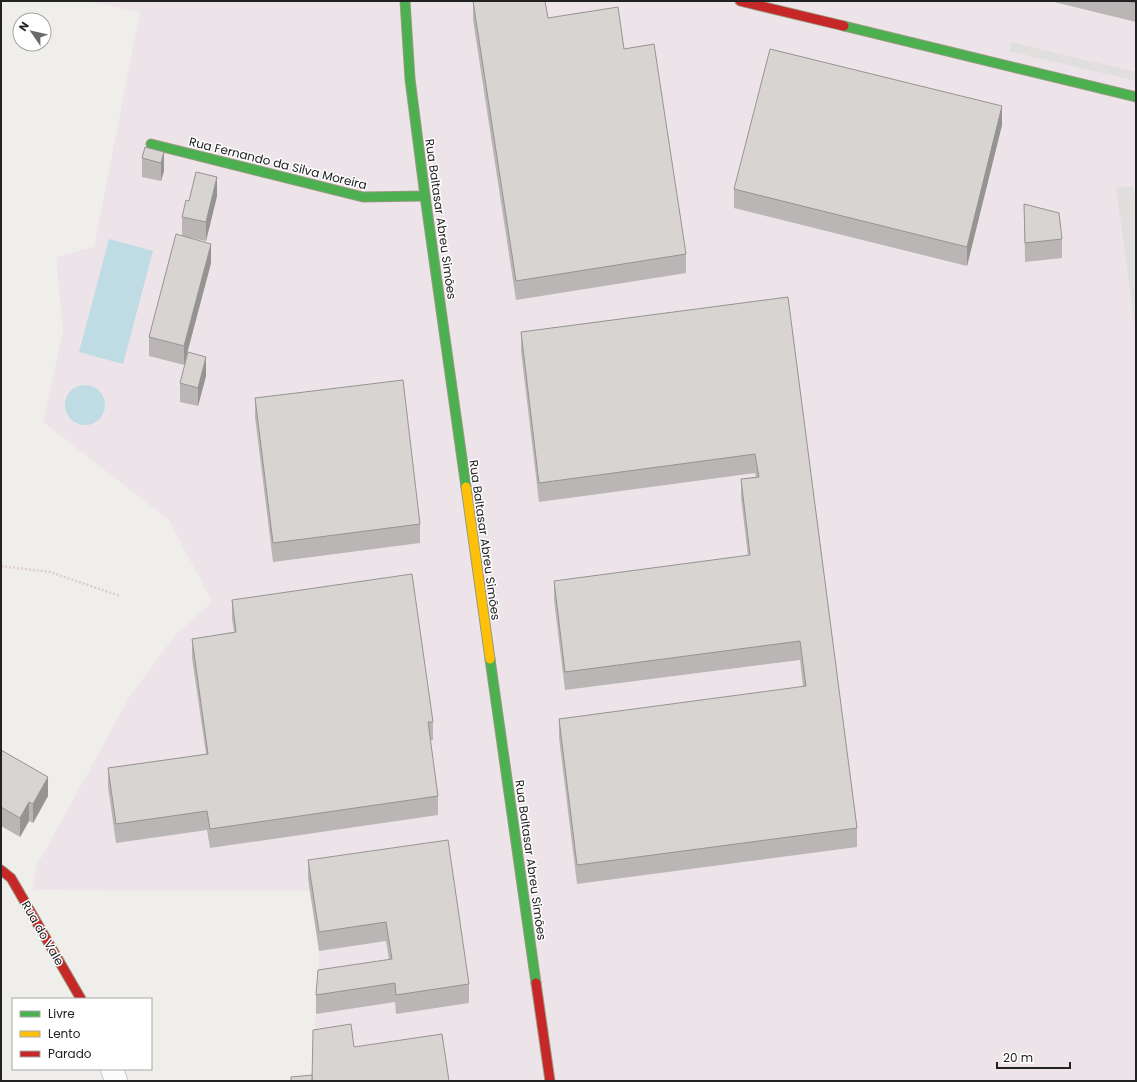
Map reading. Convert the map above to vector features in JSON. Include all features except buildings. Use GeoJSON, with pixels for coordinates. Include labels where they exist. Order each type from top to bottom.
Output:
{"type":"FeatureCollection","features":[{"type":"Feature","properties":{"kind":"street","name":"Rua Baltasar Abreu Simões"},"geometry":{"type":"LineString","coordinates":[[405,1],[410,79],[425,196],[550,1081]]}},
{"type":"Feature","properties":{"kind":"street"},"geometry":{"type":"LineString","coordinates":[[740,1],[1136,98]]}},
{"type":"Feature","properties":{"kind":"street","name":"Rua Fernando da Silva Moreira"},"geometry":{"type":"LineString","coordinates":[[151,144],[363,197],[425,196]]}},
{"type":"Feature","properties":{"kind":"street","name":"Rua do Vale"},"geometry":{"type":"LineString","coordinates":[[1,870],[11,878],[80,998]]}},
{"type":"Feature","properties":{"kind":"street"},"geometry":{"type":"LineString","coordinates":[[112,1070],[116,1081]]}},
{"type":"Feature","properties":{"kind":"path"},"geometry":{"type":"LineString","coordinates":[[1,566],[50,572],[120,596]]}},
{"type":"Feature","properties":{"kind":"shaded area"},"geometry":{"type":"Polygon","coordinates":[[[87,1],[1136,1],[1136,1081],[313,1081],[313,1049],[318,989],[319,951],[310,891],[33,890],[36,867],[130,696],[175,635],[212,602],[169,520],[43,422],[63,331],[56,257],[94,247],[140,12],[87,1]]]}},
{"type":"Feature","properties":{"kind":"shaded area"},"geometry":{"type":"Polygon","coordinates":[[[1011,42],[1136,72],[1136,81],[1009,51],[1011,42]]]}},
{"type":"Feature","properties":{"kind":"shaded area"},"geometry":{"type":"Polygon","coordinates":[[[1133,186],[1136,205],[1136,334],[1116,188],[1133,186]]]}},
{"type":"Feature","properties":{"kind":"water"},"geometry":{"type":"Polygon","coordinates":[[[109,239],[153,251],[123,364],[79,352],[109,239]]]}},
{"type":"Feature","properties":{"kind":"water"},"geometry":{"type":"Polygon","coordinates":[[[89,385],[96,388],[102,394],[105,405],[104,413],[96,422],[89,425],[81,425],[74,422],[66,413],[65,401],[68,394],[77,386],[89,385]]]}},
{"type":"Feature","properties":{"kind":"traffic: fast"},"geometry":{"type":"LineString","coordinates":[[405,1],[410,79],[466,487]]}},
{"type":"Feature","properties":{"kind":"traffic: fast"},"geometry":{"type":"LineString","coordinates":[[844,26],[1136,97]]}},
{"type":"Feature","properties":{"kind":"traffic: fast"},"geometry":{"type":"LineString","coordinates":[[151,144],[363,197],[425,196]]}},
{"type":"Feature","properties":{"kind":"traffic: fast"},"geometry":{"type":"LineString","coordinates":[[490,659],[536,983]]}},
{"type":"Feature","properties":{"kind":"traffic: slow"},"geometry":{"type":"LineString","coordinates":[[466,487],[490,659]]}},
{"type":"Feature","properties":{"kind":"traffic: jam"},"geometry":{"type":"LineString","coordinates":[[740,1],[844,26]]}},
{"type":"Feature","properties":{"kind":"traffic: jam"},"geometry":{"type":"LineString","coordinates":[[1,870],[11,878],[80,998]]}},
{"type":"Feature","properties":{"kind":"traffic: jam"},"geometry":{"type":"LineString","coordinates":[[536,983],[550,1081]]}}]}
